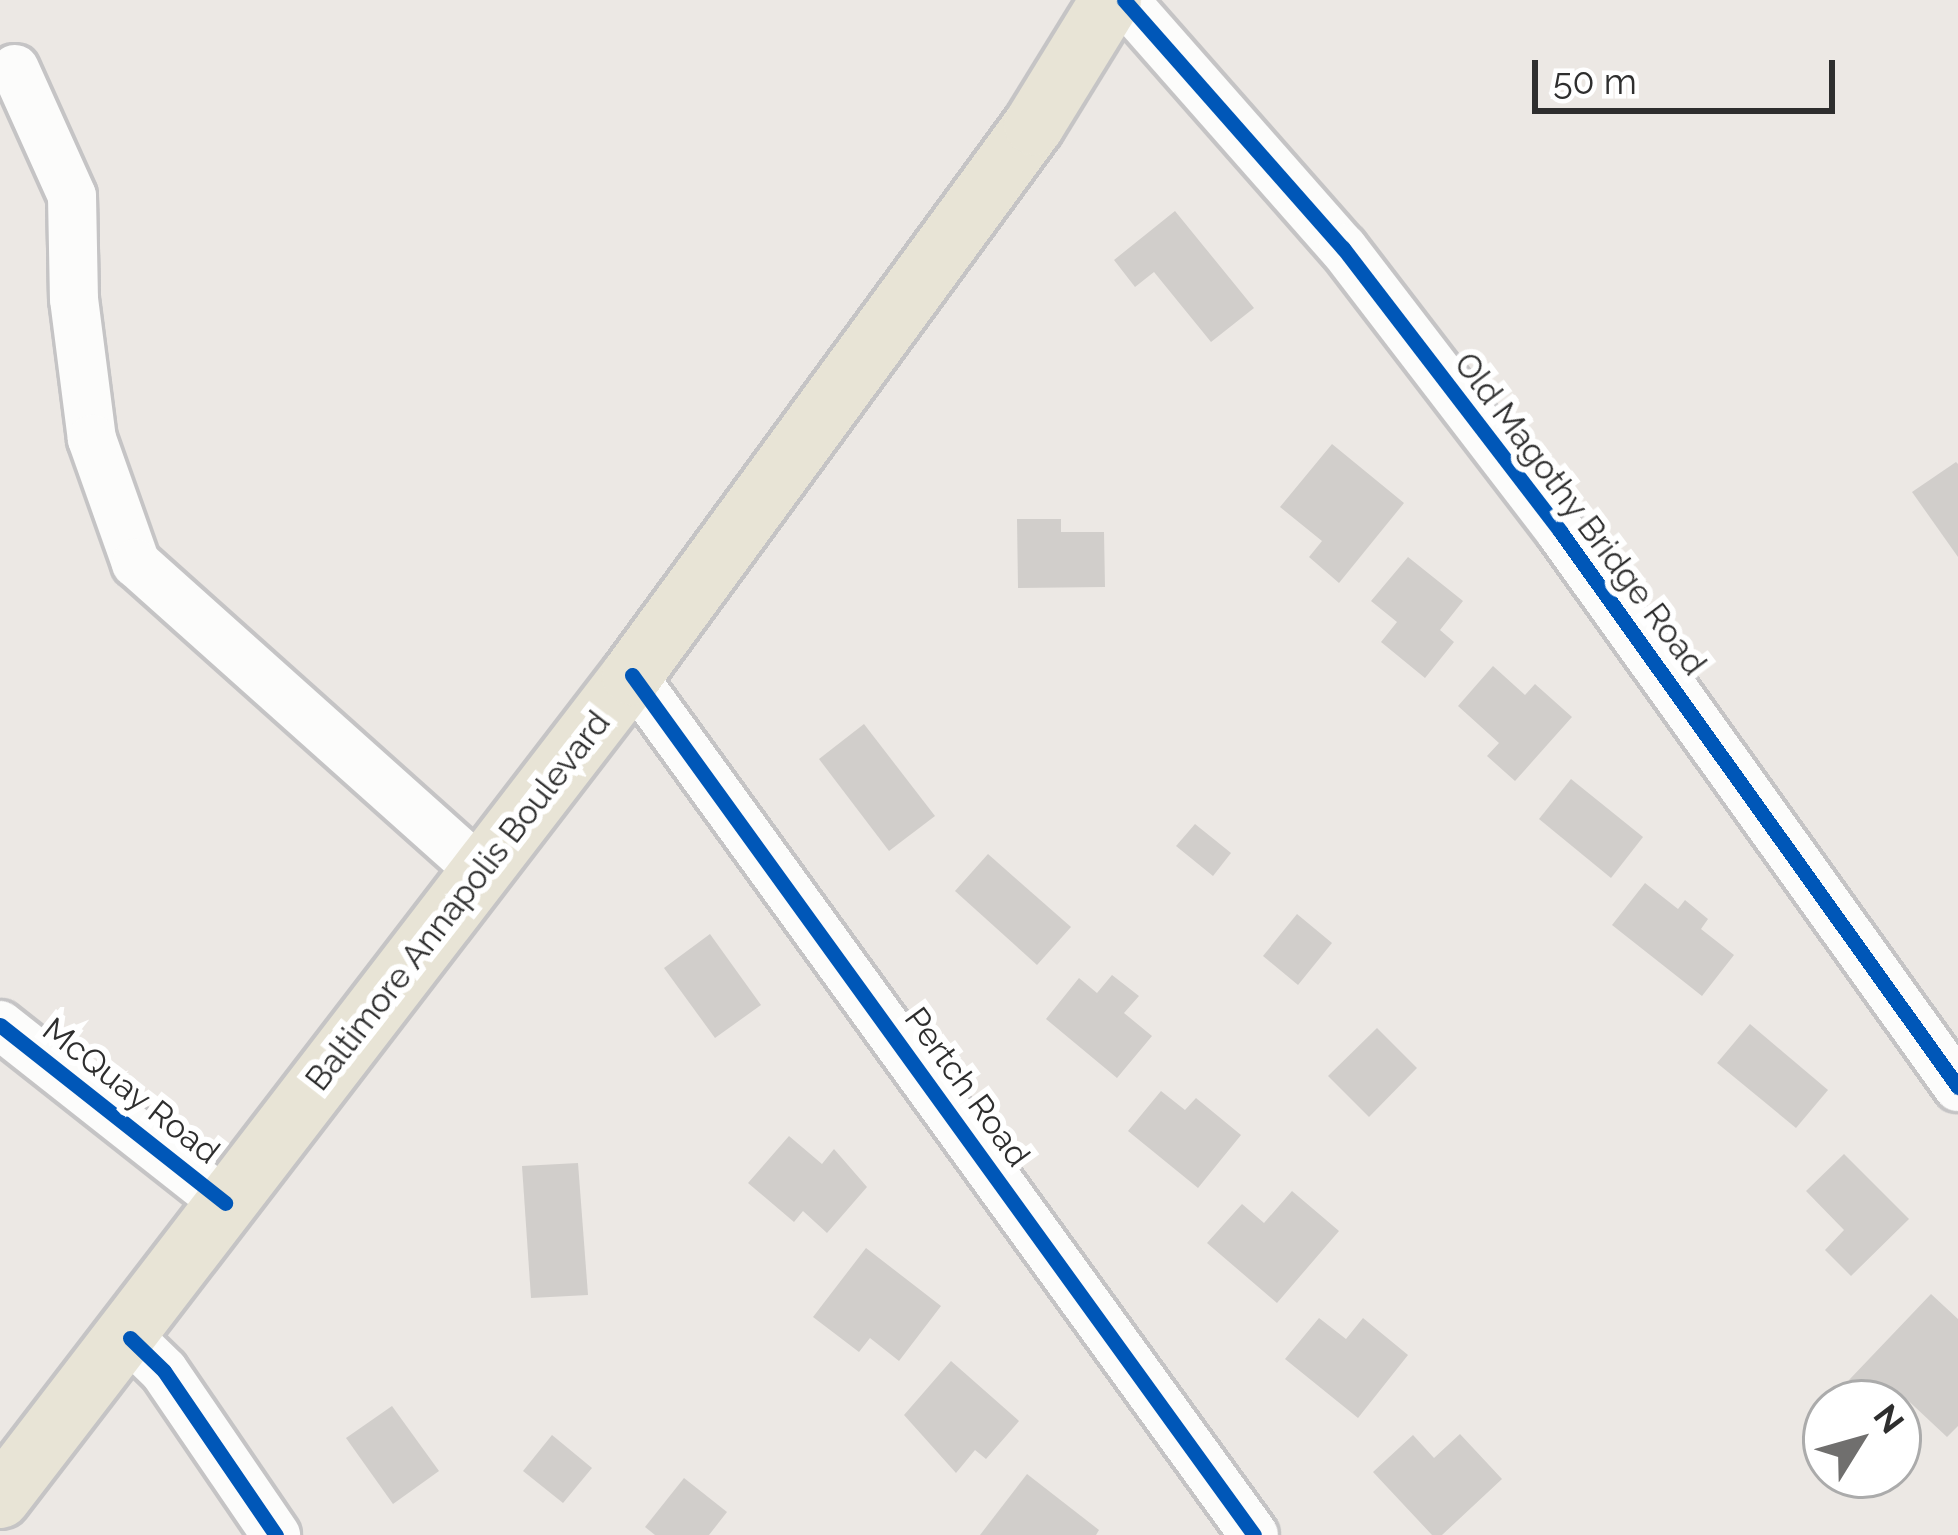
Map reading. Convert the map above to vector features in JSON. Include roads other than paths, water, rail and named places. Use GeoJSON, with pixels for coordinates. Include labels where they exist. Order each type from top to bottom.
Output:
{"type":"FeatureCollection","features":[{"type":"Feature","properties":{"kind":"main road","name":"Baltimore Annapolis Boulevard"},"geometry":{"type":"LineString","coordinates":[[0,1498],[130,1338],[225,1203],[632,675],[1034,125],[1111,0]]}},
{"type":"Feature","properties":{"kind":"street","name":"Old Magothy Bridge Road"},"geometry":{"type":"LineString","coordinates":[[1124,0],[1358,267],[1560,531],[1958,1088]]}},
{"type":"Feature","properties":{"kind":"street"},"geometry":{"type":"LineString","coordinates":[[15,70],[72,196],[74,298],[92,439],[136,563],[481,872]]}},
{"type":"Feature","properties":{"kind":"street","name":"Pertch Road"},"geometry":{"type":"LineString","coordinates":[[632,675],[1254,1535]]}},
{"type":"Feature","properties":{"kind":"street","name":"McQuay Road"},"geometry":{"type":"LineString","coordinates":[[0,1025],[225,1203]]}},
{"type":"Feature","properties":{"kind":"street"},"geometry":{"type":"LineString","coordinates":[[130,1338],[164,1371],[276,1535]]}}]}
